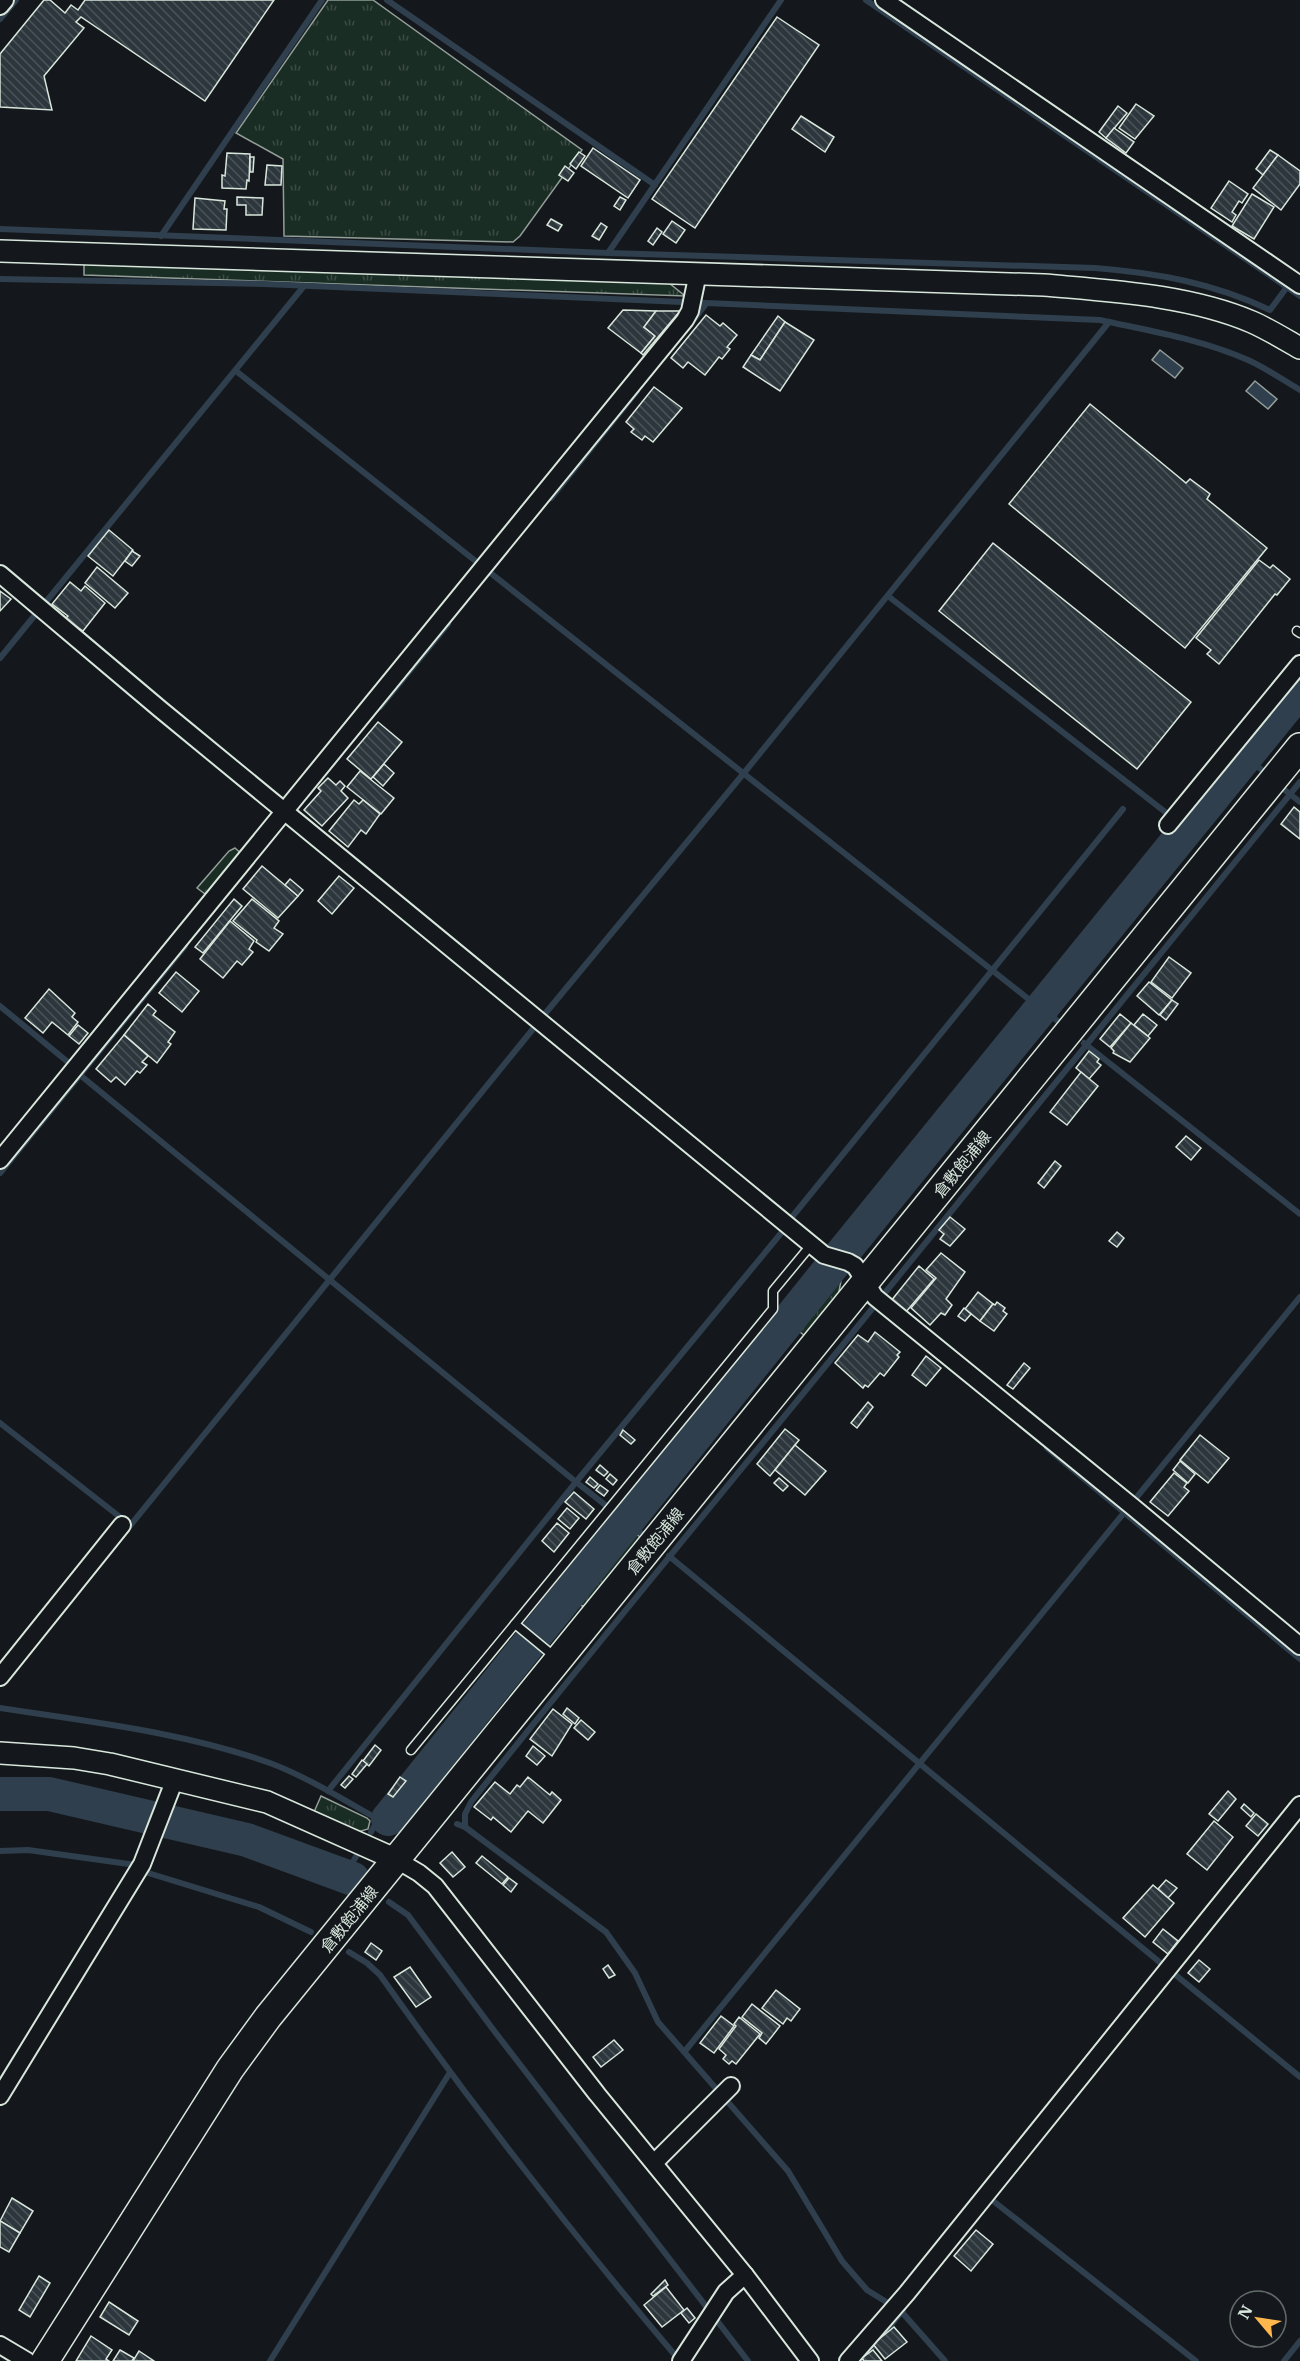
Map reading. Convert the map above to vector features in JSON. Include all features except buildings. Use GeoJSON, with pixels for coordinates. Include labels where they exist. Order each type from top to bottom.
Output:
{"type":"FeatureCollection","features":[{"type":"Feature","properties":{"kind":"main road","name":"倉敷飽浦線"},"geometry":{"type":"LineString","coordinates":[[45,2361],[230,2069],[268,2017],[397,1860],[549,1652],[875,1295],[1300,747]]}},
{"type":"Feature","properties":{"kind":"street"},"geometry":{"type":"LineString","coordinates":[[0,6],[5,0]]}},
{"type":"Feature","properties":{"kind":"street"},"geometry":{"type":"LineString","coordinates":[[884,0],[1300,285]]}},
{"type":"Feature","properties":{"kind":"street"},"geometry":{"type":"LineString","coordinates":[[0,251],[1044,285],[1140,294],[1228,313],[1252,322],[1300,348]]}},
{"type":"Feature","properties":{"kind":"street"},"geometry":{"type":"LineString","coordinates":[[0,1160],[685,320],[692,304],[698,273]]}},
{"type":"Feature","properties":{"kind":"street"},"geometry":{"type":"LineString","coordinates":[[0,574],[811,1245],[830,1258],[855,1266],[875,1295],[1300,1646]]}},
{"type":"Feature","properties":{"kind":"street"},"geometry":{"type":"LineString","coordinates":[[1172,821],[1300,664]]}},
{"type":"Feature","properties":{"kind":"street"},"geometry":{"type":"LineString","coordinates":[[0,1677],[122,1525]]}},
{"type":"Feature","properties":{"kind":"street"},"geometry":{"type":"LineString","coordinates":[[0,1753],[75,1758],[175,1779],[267,1802],[397,1860],[419,1873],[435,1886],[597,2094],[745,2275],[810,2361]]}},
{"type":"Feature","properties":{"kind":"street"},"geometry":{"type":"LineString","coordinates":[[0,2096],[137,1873],[175,1779]]}},
{"type":"Feature","properties":{"kind":"street"},"geometry":{"type":"LineString","coordinates":[[848,2361],[901,2299],[1300,1805]]}},
{"type":"Feature","properties":{"kind":"street"},"geometry":{"type":"LineString","coordinates":[[654,2163],[725,2092]]}},
{"type":"Feature","properties":{"kind":"street"},"geometry":{"type":"LineString","coordinates":[[681,2361],[726,2292],[745,2275]]}},
{"type":"Feature","properties":{"kind":"street"},"geometry":{"type":"LineString","coordinates":[[0,2345],[27,2361]]}},
{"type":"Feature","properties":{"kind":"lane"},"geometry":{"type":"LineString","coordinates":[[411,1750],[773,1309],[773,1291],[811,1245]]}},
{"type":"Feature","properties":{"kind":"lane"},"geometry":{"type":"LineString","coordinates":[[515,1624],[549,1652]]}},
{"type":"Feature","properties":{"kind":"green space"},"geometry":{"type":"Polygon","coordinates":[[[328,0],[373,0],[582,150],[520,236],[513,242],[284,236],[283,159],[236,133],[328,0]]]}},
{"type":"Feature","properties":{"kind":"green space"},"geometry":{"type":"Polygon","coordinates":[[[84,262],[669,283],[685,296],[84,275],[84,262]]]}},
{"type":"Feature","properties":{"kind":"green space"},"geometry":{"type":"Polygon","coordinates":[[[235,848],[243,855],[209,897],[197,888],[229,851],[235,848]]]}},
{"type":"Feature","properties":{"kind":"green space"},"geometry":{"type":"Polygon","coordinates":[[[839,1276],[841,1293],[806,1337],[794,1327],[827,1285],[839,1276]]]}},
{"type":"Feature","properties":{"kind":"green space"},"geometry":{"type":"Polygon","coordinates":[[[630,1528],[641,1538],[587,1605],[582,1606],[577,1597],[630,1528]]]}},
{"type":"Feature","properties":{"kind":"green space"},"geometry":{"type":"Polygon","coordinates":[[[321,1796],[367,1818],[370,1821],[368,1829],[358,1832],[314,1812],[321,1796]]]}},
{"type":"Feature","properties":{"kind":"water"},"geometry":{"type":"Polygon","coordinates":[[[1160,350],[1183,368],[1175,378],[1152,360],[1160,350]]]}},
{"type":"Feature","properties":{"kind":"water"},"geometry":{"type":"Polygon","coordinates":[[[1255,381],[1277,399],[1268,409],[1246,391],[1255,381]]]}},
{"type":"Feature","properties":{"kind":"waterway"},"geometry":{"type":"LineString","coordinates":[[0,19],[16,0]]}},
{"type":"Feature","properties":{"kind":"waterway"},"geometry":{"type":"LineString","coordinates":[[161,236],[322,0]]}},
{"type":"Feature","properties":{"kind":"waterway"},"geometry":{"type":"LineString","coordinates":[[387,0],[655,185]]}},
{"type":"Feature","properties":{"kind":"waterway"},"geometry":{"type":"LineString","coordinates":[[608,253],[781,0]]}},
{"type":"Feature","properties":{"kind":"waterway"},"geometry":{"type":"LineString","coordinates":[[866,0],[1300,296]]}},
{"type":"Feature","properties":{"kind":"waterway"},"geometry":{"type":"LineString","coordinates":[[0,229],[608,253],[1095,268],[1163,276],[1206,286],[1270,310],[1287,287]]}},
{"type":"Feature","properties":{"kind":"waterway"},"geometry":{"type":"LineString","coordinates":[[0,279],[265,284],[1100,320],[1212,346],[1248,360],[1300,390]]}},
{"type":"Feature","properties":{"kind":"waterway"},"geometry":{"type":"LineString","coordinates":[[45,603],[304,286]]}},
{"type":"Feature","properties":{"kind":"waterway"},"geometry":{"type":"LineString","coordinates":[[692,322],[706,304]]}},
{"type":"Feature","properties":{"kind":"waterway"},"geometry":{"type":"LineString","coordinates":[[544,1015],[744,773],[1109,322]]}},
{"type":"Feature","properties":{"kind":"waterway"},"geometry":{"type":"LineString","coordinates":[[236,371],[478,563]]}},
{"type":"Feature","properties":{"kind":"waterway"},"geometry":{"type":"LineString","coordinates":[[551,498],[637,391]]}},
{"type":"Feature","properties":{"kind":"waterway"},"geometry":{"type":"LineString","coordinates":[[488,571],[1041,1009]]}},
{"type":"Feature","properties":{"kind":"waterway"},"geometry":{"type":"LineString","coordinates":[[888,596],[1187,829]]}},
{"type":"Feature","properties":{"kind":"waterway"},"geometry":{"type":"LineString","coordinates":[[0,658],[35,615]]}},
{"type":"Feature","properties":{"kind":"waterway"},"geometry":{"type":"LineString","coordinates":[[380,707],[448,624]]}},
{"type":"Feature","properties":{"kind":"waterway"},"geometry":{"type":"LineString","coordinates":[[388,1819],[845,1250],[1300,690]]}},
{"type":"Feature","properties":{"kind":"waterway"},"geometry":{"type":"LineString","coordinates":[[1246,757],[1263,771]]}},
{"type":"Feature","properties":{"kind":"waterway"},"geometry":{"type":"LineString","coordinates":[[465,1827],[465,1814],[471,1802],[1300,782]]}},
{"type":"Feature","properties":{"kind":"waterway"},"geometry":{"type":"LineString","coordinates":[[1286,791],[1300,802]]}},
{"type":"Feature","properties":{"kind":"waterway"},"geometry":{"type":"LineString","coordinates":[[792,1217],[1123,809]]}},
{"type":"Feature","properties":{"kind":"waterway"},"geometry":{"type":"LineString","coordinates":[[0,1173],[185,946]]}},
{"type":"Feature","properties":{"kind":"waterway"},"geometry":{"type":"LineString","coordinates":[[0,1006],[69,1063]]}},
{"type":"Feature","properties":{"kind":"waterway"},"geometry":{"type":"LineString","coordinates":[[1042,1008],[1060,1023]]}},
{"type":"Feature","properties":{"kind":"waterway"},"geometry":{"type":"LineString","coordinates":[[125,1532],[533,1029]]}},
{"type":"Feature","properties":{"kind":"waterway"},"geometry":{"type":"LineString","coordinates":[[1084,1043],[1300,1214]]}},
{"type":"Feature","properties":{"kind":"waterway"},"geometry":{"type":"LineString","coordinates":[[80,1075],[641,1533]]}},
{"type":"Feature","properties":{"kind":"waterway"},"geometry":{"type":"LineString","coordinates":[[328,1791],[576,1482],[782,1232]]}},
{"type":"Feature","properties":{"kind":"waterway"},"geometry":{"type":"LineString","coordinates":[[685,2051],[1300,1297]]}},
{"type":"Feature","properties":{"kind":"waterway"},"geometry":{"type":"LineString","coordinates":[[0,1423],[125,1521]]}},
{"type":"Feature","properties":{"kind":"waterway"},"geometry":{"type":"LineString","coordinates":[[1047,1448],[1300,1659]]}},
{"type":"Feature","properties":{"kind":"waterway"},"geometry":{"type":"LineString","coordinates":[[669,1556],[1163,1965]]}},
{"type":"Feature","properties":{"kind":"waterway"},"geometry":{"type":"LineString","coordinates":[[0,1708],[136,1729],[237,1752],[297,1775],[376,1818],[388,1819]]}},
{"type":"Feature","properties":{"kind":"waterway"},"geometry":{"type":"LineString","coordinates":[[0,1794],[49,1794],[247,1840],[353,1879]]}},
{"type":"Feature","properties":{"kind":"waterway"},"geometry":{"type":"LineString","coordinates":[[405,1800],[421,1811]]}},
{"type":"Feature","properties":{"kind":"waterway"},"geometry":{"type":"LineString","coordinates":[[371,1832],[379,1818]]}},
{"type":"Feature","properties":{"kind":"waterway"},"geometry":{"type":"LineString","coordinates":[[457,1824],[465,1827],[606,1932],[635,1973],[658,2022],[788,2171],[842,2261],[867,2290],[888,2303]]}},
{"type":"Feature","properties":{"kind":"waterway"},"geometry":{"type":"LineString","coordinates":[[0,1851],[28,1850],[136,1865],[137,1861]]}},
{"type":"Feature","properties":{"kind":"waterway"},"geometry":{"type":"LineString","coordinates":[[344,1876],[357,1855]]}},
{"type":"Feature","properties":{"kind":"waterway"},"geometry":{"type":"LineString","coordinates":[[145,1872],[259,1907],[311,1932]]}},
{"type":"Feature","properties":{"kind":"waterway"},"geometry":{"type":"LineString","coordinates":[[389,1902],[408,1915],[748,2361]]}},
{"type":"Feature","properties":{"kind":"waterway"},"geometry":{"type":"LineString","coordinates":[[349,1952],[367,1963],[380,1975],[525,2171],[679,2360]]}},
{"type":"Feature","properties":{"kind":"waterway"},"geometry":{"type":"LineString","coordinates":[[1172,1972],[1300,2077]]}},
{"type":"Feature","properties":{"kind":"waterway"},"geometry":{"type":"LineString","coordinates":[[270,2361],[449,2074]]}},
{"type":"Feature","properties":{"kind":"waterway"},"geometry":{"type":"LineString","coordinates":[[992,2200],[1196,2361]]}},
{"type":"Feature","properties":{"kind":"waterway"},"geometry":{"type":"LineString","coordinates":[[900,2310],[945,2361]]}},
{"type":"Feature","properties":{"kind":"waterway"},"geometry":{"type":"LineString","coordinates":[[861,2361],[903,2310]]}},
{"type":"Feature","properties":{"kind":"waterway"},"geometry":{"type":"LineString","coordinates":[[1284,2361],[1300,2341]]}}]}
